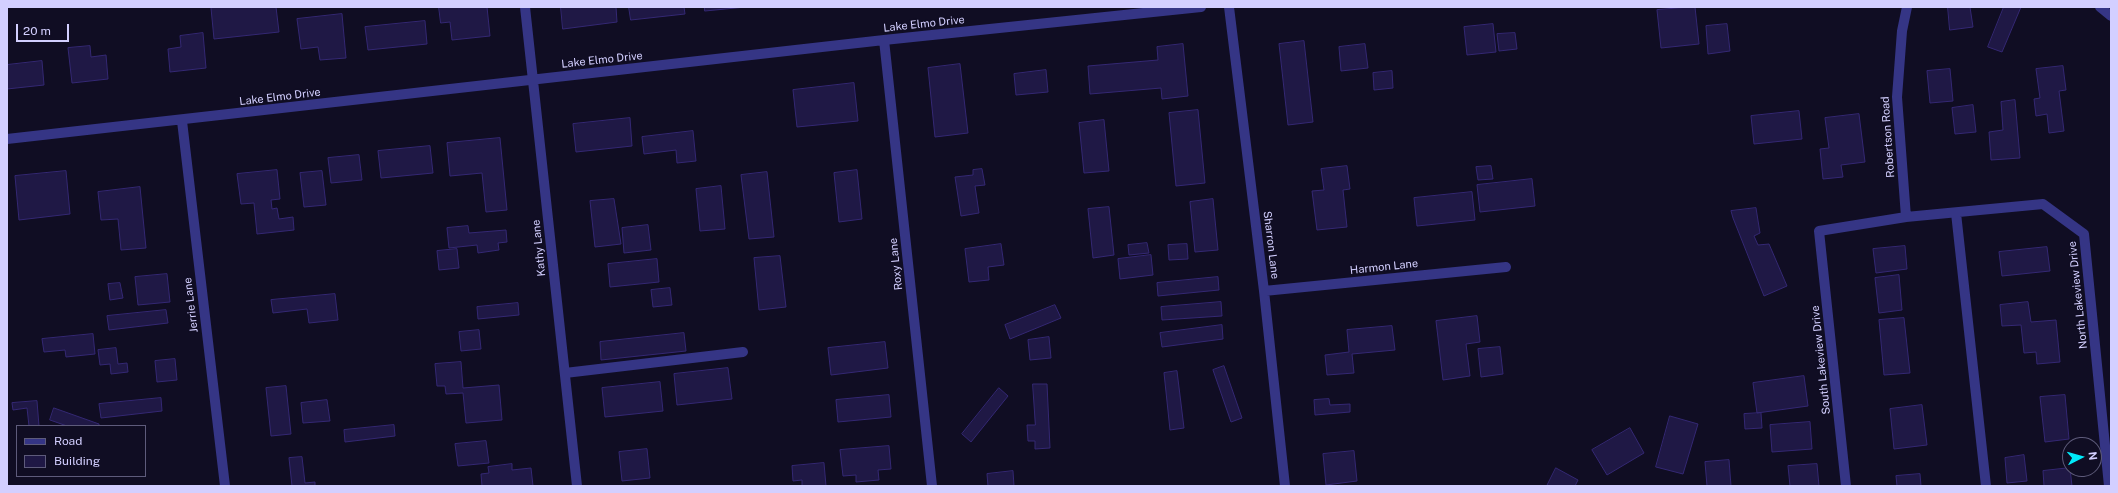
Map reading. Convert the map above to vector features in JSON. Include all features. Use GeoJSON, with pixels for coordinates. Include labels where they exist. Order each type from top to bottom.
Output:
{"type":"FeatureCollection","features":[{"type":"Feature","properties":{"kind":"street","name":"Kathy Lane"},"geometry":{"type":"LineString","coordinates":[[525,7],[577,486]]}},
{"type":"Feature","properties":{"kind":"street","name":"Lake Elmo Drive"},"geometry":{"type":"LineString","coordinates":[[7,139],[182,121],[884,40],[1200,7]]}},
{"type":"Feature","properties":{"kind":"street","name":"Sharron Lane"},"geometry":{"type":"LineString","coordinates":[[1229,7],[1264,291],[1285,486]]}},
{"type":"Feature","properties":{"kind":"street","name":"Robertson Road"},"geometry":{"type":"LineString","coordinates":[[1906,217],[1897,97],[1902,32],[1907,7]]}},
{"type":"Feature","properties":{"kind":"street"},"geometry":{"type":"LineString","coordinates":[[2100,7],[2111,16]]}},
{"type":"Feature","properties":{"kind":"street","name":"Roxy Lane"},"geometry":{"type":"LineString","coordinates":[[884,40],[932,486]]}},
{"type":"Feature","properties":{"kind":"street","name":"Jerrie Lane"},"geometry":{"type":"LineString","coordinates":[[182,121],[225,486]]}},
{"type":"Feature","properties":{"kind":"street","name":"North Lakeview Drive"},"geometry":{"type":"LineString","coordinates":[[1819,231],[1906,217],[2043,204],[2084,234],[2109,486]]}},
{"type":"Feature","properties":{"kind":"street"},"geometry":{"type":"LineString","coordinates":[[1956,213],[1986,486]]}},
{"type":"Feature","properties":{"kind":"street","name":"South Lakeview Drive"},"geometry":{"type":"LineString","coordinates":[[1819,231],[1846,486]]}},
{"type":"Feature","properties":{"kind":"street","name":"Harmon Lane"},"geometry":{"type":"LineString","coordinates":[[1264,291],[1506,267]]}},
{"type":"Feature","properties":{"kind":"street"},"geometry":{"type":"LineString","coordinates":[[565,373],[743,352]]}},
{"type":"Feature","properties":{"kind":"building"},"geometry":{"type":"Polygon","coordinates":[[[276,7],[279,32],[214,39],[211,8],[276,7]]]}},
{"type":"Feature","properties":{"kind":"building"},"geometry":{"type":"Polygon","coordinates":[[[439,7],[487,7],[490,36],[452,40],[450,22],[441,23],[439,7]]]}},
{"type":"Feature","properties":{"kind":"building"},"geometry":{"type":"Polygon","coordinates":[[[561,7],[616,7],[617,22],[563,29],[561,7]]]}},
{"type":"Feature","properties":{"kind":"building"},"geometry":{"type":"Polygon","coordinates":[[[629,7],[684,7],[685,14],[631,20],[629,7]]]}},
{"type":"Feature","properties":{"kind":"building"},"geometry":{"type":"Polygon","coordinates":[[[705,7],[746,7],[705,11],[705,7]]]}},
{"type":"Feature","properties":{"kind":"building"},"geometry":{"type":"Polygon","coordinates":[[[1695,7],[1699,44],[1661,48],[1657,10],[1695,7]]]}},
{"type":"Feature","properties":{"kind":"building"},"geometry":{"type":"Polygon","coordinates":[[[1948,7],[1970,7],[1973,27],[1950,30],[1948,7]]]}},
{"type":"Feature","properties":{"kind":"building"},"geometry":{"type":"Polygon","coordinates":[[[2004,7],[2021,7],[2002,52],[1988,47],[2004,7]]]}},
{"type":"Feature","properties":{"kind":"building"},"geometry":{"type":"Polygon","coordinates":[[[342,14],[346,58],[320,60],[318,47],[301,49],[297,19],[342,14]]]}},
{"type":"Feature","properties":{"kind":"building"},"geometry":{"type":"Polygon","coordinates":[[[425,21],[427,44],[368,50],[365,27],[425,21]]]}},
{"type":"Feature","properties":{"kind":"building"},"geometry":{"type":"Polygon","coordinates":[[[1493,24],[1496,52],[1467,55],[1464,27],[1493,24]]]}},
{"type":"Feature","properties":{"kind":"building"},"geometry":{"type":"Polygon","coordinates":[[[1727,24],[1730,51],[1708,54],[1706,26],[1727,24]]]}},
{"type":"Feature","properties":{"kind":"building"},"geometry":{"type":"Polygon","coordinates":[[[203,33],[206,68],[170,72],[168,49],[181,47],[180,36],[203,33]]]}},
{"type":"Feature","properties":{"kind":"building"},"geometry":{"type":"Polygon","coordinates":[[[1515,33],[1517,49],[1499,51],[1497,34],[1515,33]]]}},
{"type":"Feature","properties":{"kind":"building"},"geometry":{"type":"Polygon","coordinates":[[[1304,41],[1313,122],[1288,125],[1279,44],[1304,41]]]}},
{"type":"Feature","properties":{"kind":"building"},"geometry":{"type":"Polygon","coordinates":[[[1183,44],[1188,96],[1162,99],[1161,88],[1090,94],[1088,66],[1158,60],[1157,47],[1183,44]]]}},
{"type":"Feature","properties":{"kind":"building"},"geometry":{"type":"Polygon","coordinates":[[[1365,44],[1368,68],[1341,71],[1339,47],[1365,44]]]}},
{"type":"Feature","properties":{"kind":"building"},"geometry":{"type":"Polygon","coordinates":[[[90,46],[91,57],[106,55],[108,79],[72,83],[68,48],[90,46]]]}},
{"type":"Feature","properties":{"kind":"building"},"geometry":{"type":"Polygon","coordinates":[[[42,61],[44,85],[7,89],[7,65],[42,61]]]}},
{"type":"Feature","properties":{"kind":"building"},"geometry":{"type":"Polygon","coordinates":[[[960,64],[968,133],[935,137],[928,68],[960,64]]]}},
{"type":"Feature","properties":{"kind":"building"},"geometry":{"type":"Polygon","coordinates":[[[2063,66],[2066,90],[2059,91],[2064,131],[2049,133],[2047,114],[2036,116],[2034,99],[2040,98],[2036,69],[2063,66]]]}},
{"type":"Feature","properties":{"kind":"building"},"geometry":{"type":"Polygon","coordinates":[[[1950,69],[1953,101],[1930,103],[1927,71],[1950,69]]]}},
{"type":"Feature","properties":{"kind":"building"},"geometry":{"type":"Polygon","coordinates":[[[1046,70],[1048,92],[1016,95],[1014,74],[1046,70]]]}},
{"type":"Feature","properties":{"kind":"building"},"geometry":{"type":"Polygon","coordinates":[[[1392,71],[1393,88],[1374,90],[1373,73],[1392,71]]]}},
{"type":"Feature","properties":{"kind":"building"},"geometry":{"type":"Polygon","coordinates":[[[854,83],[858,121],[797,127],[793,90],[854,83]]]}},
{"type":"Feature","properties":{"kind":"building"},"geometry":{"type":"Polygon","coordinates":[[[2015,100],[2020,158],[1991,160],[1989,132],[2003,130],[2001,102],[2015,100]]]}},
{"type":"Feature","properties":{"kind":"building"},"geometry":{"type":"Polygon","coordinates":[[[1973,105],[1976,132],[1955,134],[1952,108],[1973,105]]]}},
{"type":"Feature","properties":{"kind":"building"},"geometry":{"type":"Polygon","coordinates":[[[1198,110],[1205,183],[1176,186],[1169,113],[1198,110]]]}},
{"type":"Feature","properties":{"kind":"building"},"geometry":{"type":"Polygon","coordinates":[[[1799,111],[1802,139],[1754,144],[1751,116],[1799,111]]]}},
{"type":"Feature","properties":{"kind":"building"},"geometry":{"type":"Polygon","coordinates":[[[1859,114],[1865,162],[1841,165],[1843,177],[1823,179],[1820,149],[1829,148],[1825,118],[1859,114]]]}},
{"type":"Feature","properties":{"kind":"building"},"geometry":{"type":"Polygon","coordinates":[[[630,118],[632,146],[576,152],[573,124],[630,118]]]}},
{"type":"Feature","properties":{"kind":"building"},"geometry":{"type":"Polygon","coordinates":[[[1104,120],[1109,171],[1084,173],[1079,123],[1104,120]]]}},
{"type":"Feature","properties":{"kind":"building"},"geometry":{"type":"Polygon","coordinates":[[[693,131],[696,161],[677,163],[676,150],[644,154],[642,137],[693,131]]]}},
{"type":"Feature","properties":{"kind":"building"},"geometry":{"type":"Polygon","coordinates":[[[500,138],[507,210],[486,212],[482,173],[450,176],[447,143],[500,138]]]}},
{"type":"Feature","properties":{"kind":"building"},"geometry":{"type":"Polygon","coordinates":[[[430,146],[433,173],[381,178],[378,151],[430,146]]]}},
{"type":"Feature","properties":{"kind":"building"},"geometry":{"type":"Polygon","coordinates":[[[359,155],[362,180],[331,183],[328,158],[359,155]]]}},
{"type":"Feature","properties":{"kind":"building"},"geometry":{"type":"Polygon","coordinates":[[[1347,166],[1350,189],[1343,190],[1347,227],[1317,230],[1312,191],[1324,190],[1321,169],[1347,166]]]}},
{"type":"Feature","properties":{"kind":"building"},"geometry":{"type":"Polygon","coordinates":[[[1491,166],[1493,179],[1478,180],[1476,167],[1491,166]]]}},
{"type":"Feature","properties":{"kind":"building"},"geometry":{"type":"Polygon","coordinates":[[[982,169],[985,185],[975,186],[979,213],[961,216],[955,177],[973,175],[973,170],[982,169]]]}},
{"type":"Feature","properties":{"kind":"building"},"geometry":{"type":"Polygon","coordinates":[[[277,170],[280,199],[271,200],[272,209],[277,208],[279,219],[293,217],[294,230],[257,234],[254,203],[241,204],[237,174],[277,170]]]}},
{"type":"Feature","properties":{"kind":"building"},"geometry":{"type":"Polygon","coordinates":[[[857,170],[862,219],[839,222],[834,173],[857,170]]]}},
{"type":"Feature","properties":{"kind":"building"},"geometry":{"type":"Polygon","coordinates":[[[66,171],[70,214],[19,220],[15,176],[66,171]]]}},
{"type":"Feature","properties":{"kind":"building"},"geometry":{"type":"Polygon","coordinates":[[[322,171],[326,205],[304,207],[300,173],[322,171]]]}},
{"type":"Feature","properties":{"kind":"building"},"geometry":{"type":"Polygon","coordinates":[[[767,172],[774,237],[749,239],[741,175],[767,172]]]}},
{"type":"Feature","properties":{"kind":"building"},"geometry":{"type":"Polygon","coordinates":[[[1532,179],[1535,206],[1480,212],[1477,185],[1532,179]]]}},
{"type":"Feature","properties":{"kind":"building"},"geometry":{"type":"Polygon","coordinates":[[[721,186],[725,229],[700,231],[696,189],[721,186]]]}},
{"type":"Feature","properties":{"kind":"building"},"geometry":{"type":"Polygon","coordinates":[[[140,187],[146,248],[121,250],[118,219],[101,220],[98,192],[140,187]]]}},
{"type":"Feature","properties":{"kind":"building"},"geometry":{"type":"Polygon","coordinates":[[[1472,192],[1475,220],[1417,226],[1414,198],[1472,192]]]}},
{"type":"Feature","properties":{"kind":"building"},"geometry":{"type":"Polygon","coordinates":[[[614,199],[621,244],[595,247],[590,201],[614,199]]]}},
{"type":"Feature","properties":{"kind":"building"},"geometry":{"type":"Polygon","coordinates":[[[1213,199],[1218,250],[1195,252],[1190,202],[1213,199]]]}},
{"type":"Feature","properties":{"kind":"building"},"geometry":{"type":"Polygon","coordinates":[[[1109,207],[1114,255],[1093,258],[1088,209],[1109,207]]]}},
{"type":"Feature","properties":{"kind":"building"},"geometry":{"type":"Polygon","coordinates":[[[1756,208],[1760,233],[1754,236],[1758,245],[1769,244],[1787,286],[1764,296],[1731,211],[1756,208]]]}},
{"type":"Feature","properties":{"kind":"building"},"geometry":{"type":"Polygon","coordinates":[[[648,225],[651,250],[624,253],[622,228],[648,225]]]}},
{"type":"Feature","properties":{"kind":"building"},"geometry":{"type":"Polygon","coordinates":[[[468,226],[469,233],[506,230],[507,242],[498,243],[499,250],[478,253],[477,245],[449,248],[447,228],[468,226]]]}},
{"type":"Feature","properties":{"kind":"building"},"geometry":{"type":"Polygon","coordinates":[[[1147,243],[1149,253],[1129,255],[1128,245],[1147,243]]]}},
{"type":"Feature","properties":{"kind":"building"},"geometry":{"type":"Polygon","coordinates":[[[1001,244],[1004,265],[988,267],[989,280],[969,282],[965,249],[1001,244]]]}},
{"type":"Feature","properties":{"kind":"building"},"geometry":{"type":"Polygon","coordinates":[[[1187,244],[1188,259],[1169,260],[1168,245],[1187,244]]]}},
{"type":"Feature","properties":{"kind":"building"},"geometry":{"type":"Polygon","coordinates":[[[1905,246],[1907,269],[1876,273],[1873,249],[1905,246]]]}},
{"type":"Feature","properties":{"kind":"building"},"geometry":{"type":"Polygon","coordinates":[[[2047,247],[2050,271],[2002,276],[1999,252],[2047,247]]]}},
{"type":"Feature","properties":{"kind":"building"},"geometry":{"type":"Polygon","coordinates":[[[457,249],[459,268],[439,270],[437,251],[457,249]]]}},
{"type":"Feature","properties":{"kind":"building"},"geometry":{"type":"Polygon","coordinates":[[[1151,255],[1153,275],[1120,279],[1118,259],[1151,255]]]}},
{"type":"Feature","properties":{"kind":"building"},"geometry":{"type":"Polygon","coordinates":[[[780,256],[786,307],[759,310],[754,258],[780,256]]]}},
{"type":"Feature","properties":{"kind":"building"},"geometry":{"type":"Polygon","coordinates":[[[657,259],[659,282],[610,287],[608,264],[657,259]]]}},
{"type":"Feature","properties":{"kind":"building"},"geometry":{"type":"Polygon","coordinates":[[[167,274],[170,302],[138,305],[135,277],[167,274]]]}},
{"type":"Feature","properties":{"kind":"building"},"geometry":{"type":"Polygon","coordinates":[[[1899,275],[1902,310],[1879,313],[1875,278],[1899,275]]]}},
{"type":"Feature","properties":{"kind":"building"},"geometry":{"type":"Polygon","coordinates":[[[1218,277],[1219,290],[1158,296],[1157,283],[1218,277]]]}},
{"type":"Feature","properties":{"kind":"building"},"geometry":{"type":"Polygon","coordinates":[[[120,283],[123,298],[110,300],[108,284],[120,283]]]}},
{"type":"Feature","properties":{"kind":"building"},"geometry":{"type":"Polygon","coordinates":[[[670,288],[672,305],[653,307],[651,290],[670,288]]]}},
{"type":"Feature","properties":{"kind":"building"},"geometry":{"type":"Polygon","coordinates":[[[335,294],[338,320],[309,323],[307,309],[273,313],[271,300],[335,294]]]}},
{"type":"Feature","properties":{"kind":"building"},"geometry":{"type":"Polygon","coordinates":[[[1221,302],[1222,316],[1162,320],[1161,307],[1221,302]]]}},
{"type":"Feature","properties":{"kind":"building"},"geometry":{"type":"Polygon","coordinates":[[[2028,302],[2031,322],[2056,320],[2060,362],[2037,364],[2036,352],[2024,353],[2021,325],[2002,326],[2000,305],[2028,302]]]}},
{"type":"Feature","properties":{"kind":"building"},"geometry":{"type":"Polygon","coordinates":[[[518,303],[519,315],[478,319],[477,307],[518,303]]]}},
{"type":"Feature","properties":{"kind":"building"},"geometry":{"type":"Polygon","coordinates":[[[1055,305],[1061,318],[1010,339],[1005,325],[1055,305]]]}},
{"type":"Feature","properties":{"kind":"building"},"geometry":{"type":"Polygon","coordinates":[[[166,310],[168,323],[109,330],[107,316],[166,310]]]}},
{"type":"Feature","properties":{"kind":"building"},"geometry":{"type":"Polygon","coordinates":[[[1477,316],[1480,342],[1466,344],[1470,376],[1443,380],[1436,321],[1477,316]]]}},
{"type":"Feature","properties":{"kind":"building"},"geometry":{"type":"Polygon","coordinates":[[[1904,318],[1910,373],[1884,375],[1879,320],[1904,318]]]}},
{"type":"Feature","properties":{"kind":"building"},"geometry":{"type":"Polygon","coordinates":[[[1222,325],[1223,339],[1162,347],[1160,333],[1222,325]]]}},
{"type":"Feature","properties":{"kind":"building"},"geometry":{"type":"Polygon","coordinates":[[[1392,326],[1395,350],[1352,354],[1354,373],[1327,375],[1325,355],[1349,352],[1347,330],[1392,326]]]}},
{"type":"Feature","properties":{"kind":"building"},"geometry":{"type":"Polygon","coordinates":[[[479,330],[481,349],[461,351],[459,332],[479,330]]]}},
{"type":"Feature","properties":{"kind":"building"},"geometry":{"type":"Polygon","coordinates":[[[684,333],[686,351],[601,360],[600,342],[684,333]]]}},
{"type":"Feature","properties":{"kind":"building"},"geometry":{"type":"Polygon","coordinates":[[[93,334],[95,354],[66,357],[65,350],[44,352],[42,339],[93,334]]]}},
{"type":"Feature","properties":{"kind":"building"},"geometry":{"type":"Polygon","coordinates":[[[1049,337],[1051,358],[1030,360],[1028,340],[1049,337]]]}},
{"type":"Feature","properties":{"kind":"building"},"geometry":{"type":"Polygon","coordinates":[[[885,342],[888,368],[831,375],[828,348],[885,342]]]}},
{"type":"Feature","properties":{"kind":"building"},"geometry":{"type":"Polygon","coordinates":[[[1500,347],[1503,374],[1481,377],[1478,349],[1500,347]]]}},
{"type":"Feature","properties":{"kind":"building"},"geometry":{"type":"Polygon","coordinates":[[[116,348],[118,364],[127,363],[128,372],[111,374],[110,364],[100,365],[98,350],[116,348]]]}},
{"type":"Feature","properties":{"kind":"building"},"geometry":{"type":"Polygon","coordinates":[[[175,359],[177,380],[157,382],[155,361],[175,359]]]}},
{"type":"Feature","properties":{"kind":"building"},"geometry":{"type":"Polygon","coordinates":[[[461,362],[463,388],[499,385],[502,420],[466,423],[463,393],[446,394],[445,386],[437,386],[435,364],[461,362]]]}},
{"type":"Feature","properties":{"kind":"building"},"geometry":{"type":"Polygon","coordinates":[[[1224,366],[1242,418],[1231,422],[1213,370],[1224,366]]]}},
{"type":"Feature","properties":{"kind":"building"},"geometry":{"type":"Polygon","coordinates":[[[728,368],[732,399],[677,405],[674,374],[728,368]]]}},
{"type":"Feature","properties":{"kind":"building"},"geometry":{"type":"Polygon","coordinates":[[[1177,371],[1184,428],[1170,430],[1164,373],[1177,371]]]}},
{"type":"Feature","properties":{"kind":"building"},"geometry":{"type":"Polygon","coordinates":[[[1804,376],[1808,406],[1757,413],[1753,383],[1804,376]]]}},
{"type":"Feature","properties":{"kind":"building"},"geometry":{"type":"Polygon","coordinates":[[[660,382],[663,411],[605,417],[602,388],[660,382]]]}},
{"type":"Feature","properties":{"kind":"building"},"geometry":{"type":"Polygon","coordinates":[[[1033,384],[1047,384],[1050,448],[1035,449],[1035,441],[1028,441],[1027,425],[1035,425],[1033,384]]]}},
{"type":"Feature","properties":{"kind":"building"},"geometry":{"type":"Polygon","coordinates":[[[286,386],[291,434],[271,436],[266,388],[286,386]]]}},
{"type":"Feature","properties":{"kind":"building"},"geometry":{"type":"Polygon","coordinates":[[[999,388],[1008,396],[971,442],[962,434],[999,388]]]}},
{"type":"Feature","properties":{"kind":"building"},"geometry":{"type":"Polygon","coordinates":[[[889,395],[891,417],[838,422],[836,400],[889,395]]]}},
{"type":"Feature","properties":{"kind":"building"},"geometry":{"type":"Polygon","coordinates":[[[2065,395],[2069,437],[2062,437],[2062,440],[2045,442],[2040,397],[2065,395]]]}},
{"type":"Feature","properties":{"kind":"building"},"geometry":{"type":"Polygon","coordinates":[[[161,398],[162,411],[101,418],[99,404],[161,398]]]}},
{"type":"Feature","properties":{"kind":"building"},"geometry":{"type":"Polygon","coordinates":[[[1329,399],[1330,405],[1350,404],[1350,412],[1315,415],[1314,400],[1329,399]]]}},
{"type":"Feature","properties":{"kind":"building"},"geometry":{"type":"Polygon","coordinates":[[[327,400],[330,421],[303,423],[301,403],[327,400]]]}},
{"type":"Feature","properties":{"kind":"building"},"geometry":{"type":"Polygon","coordinates":[[[37,401],[39,425],[29,425],[27,408],[13,410],[12,403],[37,401]]]}},
{"type":"Feature","properties":{"kind":"building"},"geometry":{"type":"Polygon","coordinates":[[[1922,405],[1927,445],[1894,449],[1890,409],[1922,405]]]}},
{"type":"Feature","properties":{"kind":"building"},"geometry":{"type":"Polygon","coordinates":[[[54,408],[99,425],[64,425],[50,420],[54,408]]]}},
{"type":"Feature","properties":{"kind":"building"},"geometry":{"type":"Polygon","coordinates":[[[1761,413],[1762,428],[1745,429],[1744,414],[1761,413]]]}},
{"type":"Feature","properties":{"kind":"building"},"geometry":{"type":"Polygon","coordinates":[[[1670,416],[1698,424],[1683,474],[1656,467],[1670,416]]]}},
{"type":"Feature","properties":{"kind":"building"},"geometry":{"type":"Polygon","coordinates":[[[1810,422],[1812,449],[1772,452],[1770,425],[1810,422]]]}},
{"type":"Feature","properties":{"kind":"building"},"geometry":{"type":"Polygon","coordinates":[[[394,425],[395,436],[345,442],[344,430],[394,425]]]}},
{"type":"Feature","properties":{"kind":"building"},"geometry":{"type":"Polygon","coordinates":[[[1630,428],[1644,453],[1607,475],[1592,450],[1630,428]]]}},
{"type":"Feature","properties":{"kind":"building"},"geometry":{"type":"Polygon","coordinates":[[[486,441],[489,463],[458,466],[455,444],[486,441]]]}},
{"type":"Feature","properties":{"kind":"building"},"geometry":{"type":"Polygon","coordinates":[[[889,446],[891,469],[878,470],[879,480],[856,482],[856,475],[843,476],[840,450],[889,446]]]}},
{"type":"Feature","properties":{"kind":"building"},"geometry":{"type":"Polygon","coordinates":[[[647,449],[650,478],[622,481],[619,452],[647,449]]]}},
{"type":"Feature","properties":{"kind":"building"},"geometry":{"type":"Polygon","coordinates":[[[1354,451],[1357,481],[1326,485],[1323,454],[1354,451]]]}},
{"type":"Feature","properties":{"kind":"building"},"geometry":{"type":"Polygon","coordinates":[[[2024,455],[2027,481],[2007,483],[2005,458],[2024,455]]]}},
{"type":"Feature","properties":{"kind":"building"},"geometry":{"type":"Polygon","coordinates":[[[302,457],[305,483],[315,482],[315,486],[292,486],[289,458],[302,457]]]}},
{"type":"Feature","properties":{"kind":"building"},"geometry":{"type":"Polygon","coordinates":[[[1729,460],[1731,486],[1707,486],[1705,462],[1729,460]]]}},
{"type":"Feature","properties":{"kind":"building"},"geometry":{"type":"Polygon","coordinates":[[[824,463],[826,486],[802,486],[802,480],[793,481],[792,466],[824,463]]]}},
{"type":"Feature","properties":{"kind":"building"},"geometry":{"type":"Polygon","coordinates":[[[512,464],[512,470],[531,468],[533,486],[482,486],[481,474],[489,473],[488,467],[512,464]]]}},
{"type":"Feature","properties":{"kind":"building"},"geometry":{"type":"Polygon","coordinates":[[[1817,464],[1819,486],[1790,486],[1788,466],[1817,464]]]}},
{"type":"Feature","properties":{"kind":"building"},"geometry":{"type":"Polygon","coordinates":[[[1556,468],[1578,480],[1575,486],[1547,486],[1556,468]]]}},
{"type":"Feature","properties":{"kind":"building"},"geometry":{"type":"Polygon","coordinates":[[[2062,469],[2062,477],[2071,477],[2072,486],[2044,486],[2043,471],[2062,469]]]}},
{"type":"Feature","properties":{"kind":"building"},"geometry":{"type":"Polygon","coordinates":[[[1013,471],[1014,486],[988,486],[987,474],[1013,471]]]}},
{"type":"Feature","properties":{"kind":"building"},"geometry":{"type":"Polygon","coordinates":[[[1920,474],[1921,486],[1897,486],[1896,476],[1920,474]]]}}]}
